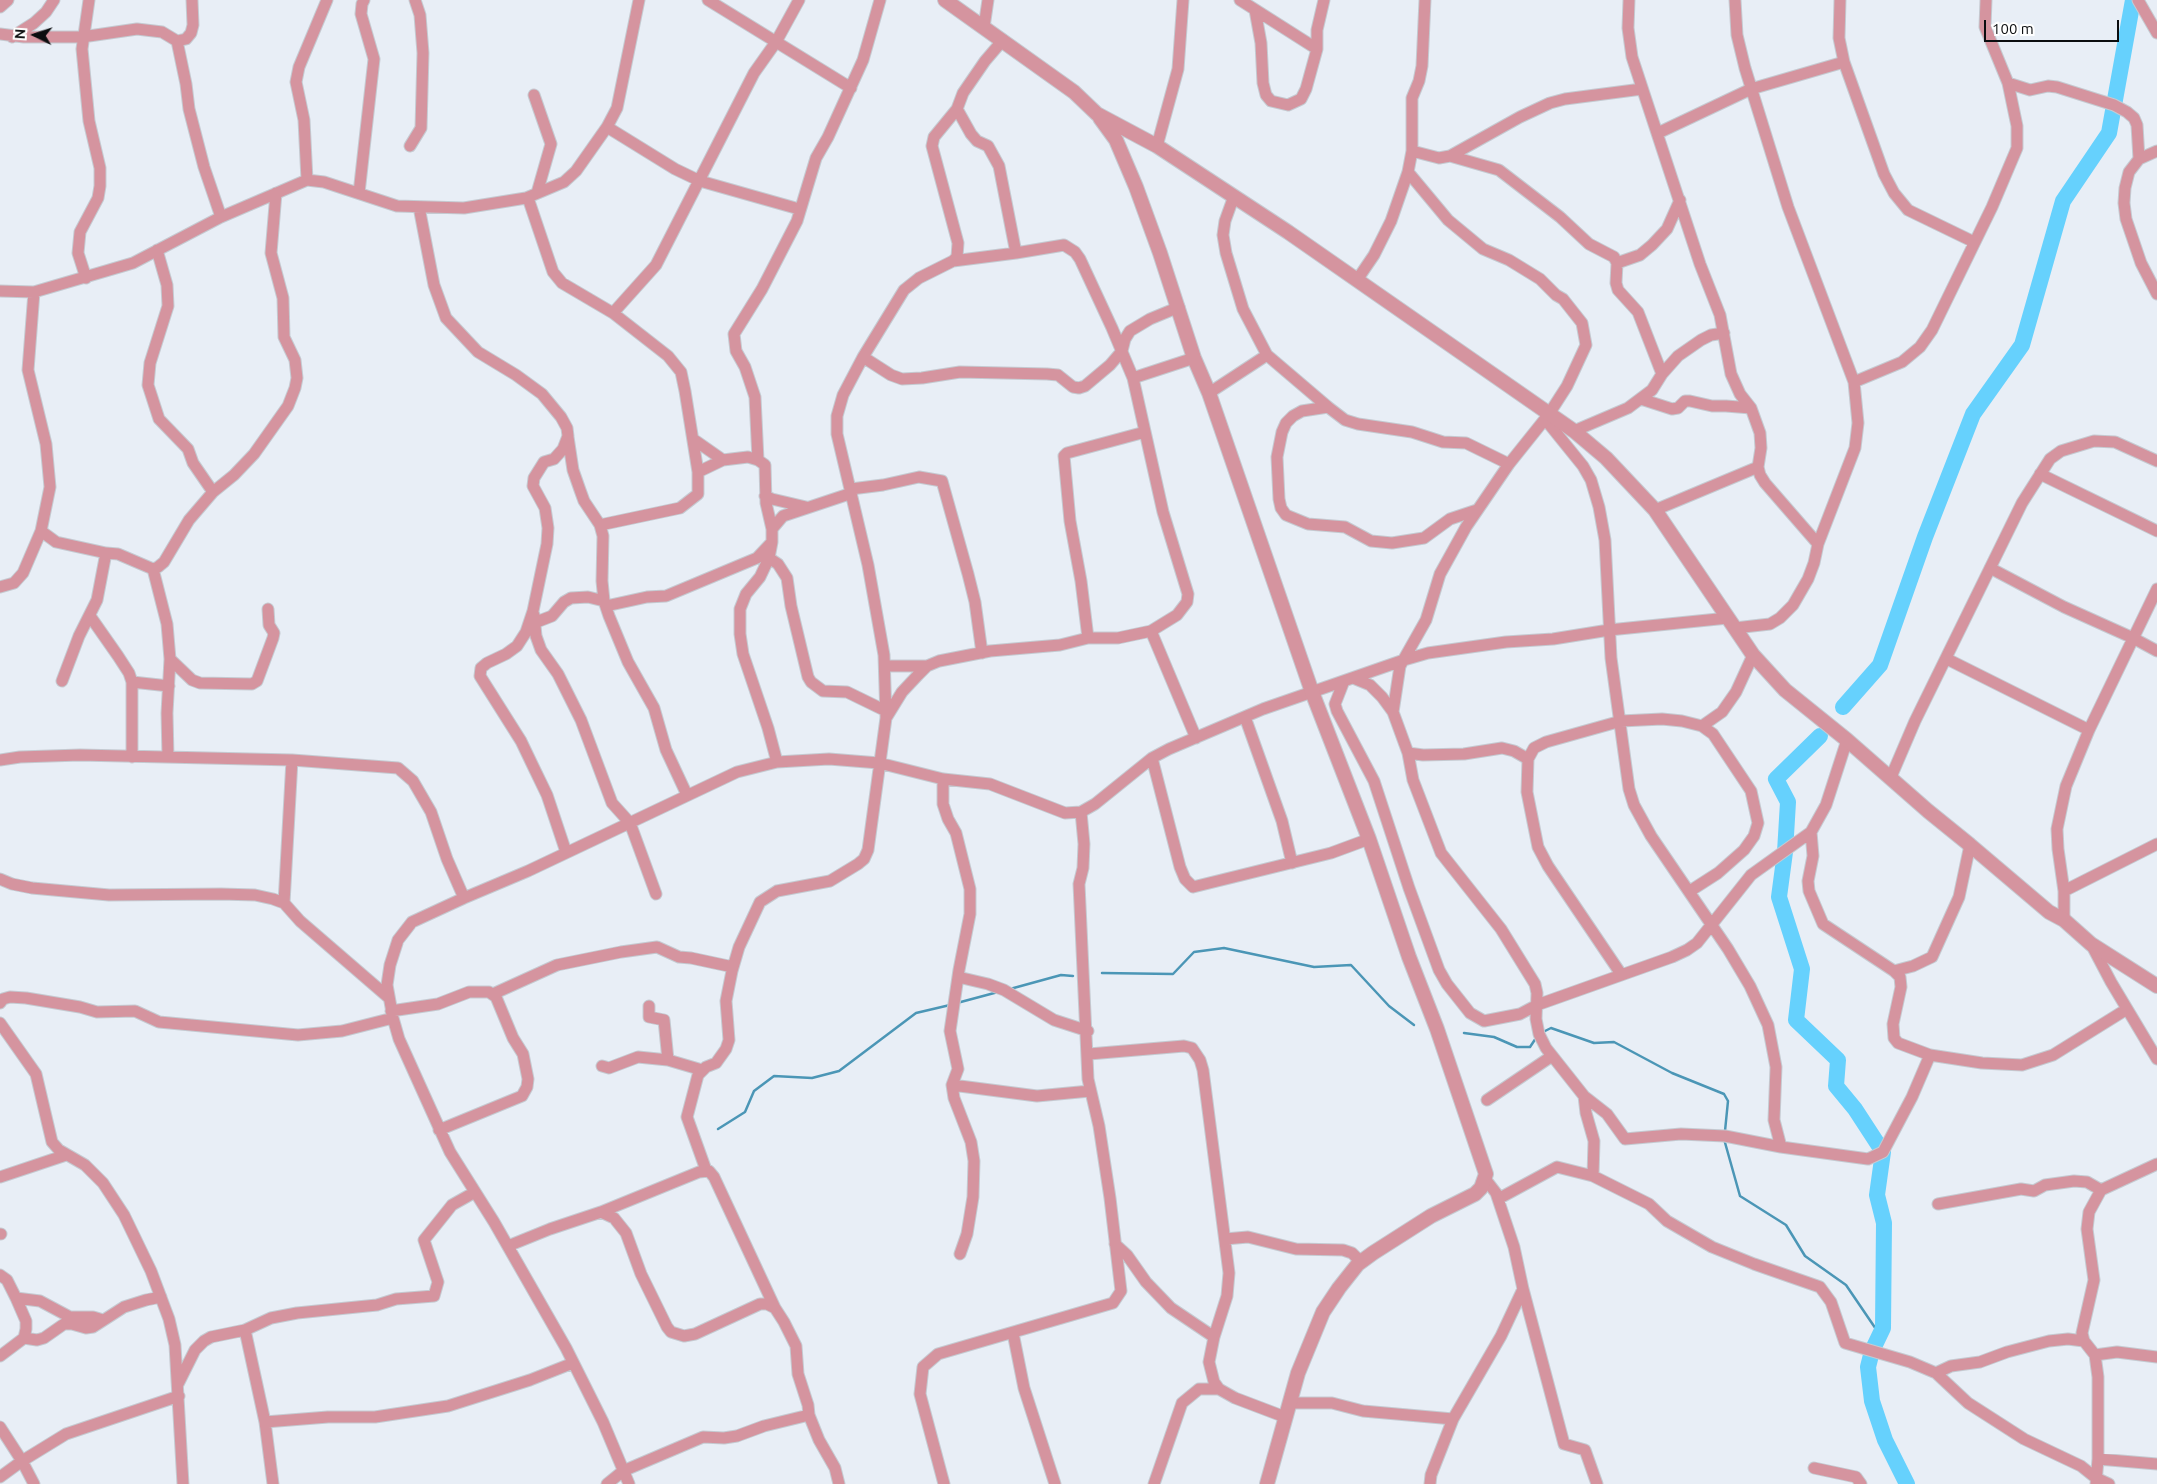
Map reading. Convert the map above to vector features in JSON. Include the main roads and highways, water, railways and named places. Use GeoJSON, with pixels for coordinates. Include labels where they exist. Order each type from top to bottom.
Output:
{"type":"FeatureCollection","features":[{"type":"Feature","properties":{"kind":"waterway"},"geometry":{"type":"LineString","coordinates":[[1843,707],[1880,665],[1925,537],[1973,414],[2022,345],[2063,201],[2109,133],[2133,0]]}},
{"type":"Feature","properties":{"kind":"waterway"},"geometry":{"type":"LineString","coordinates":[[1820,736],[1776,779],[1788,802],[1785,852],[1779,897],[1802,969],[1796,1020],[1838,1060],[1836,1086],[1855,1109],[1883,1152],[1877,1195],[1884,1223],[1883,1328],[1872,1351],[1868,1367],[1872,1401],[1885,1440],[1907,1484]]}},
{"type":"Feature","properties":{"kind":"waterway"},"geometry":{"type":"LineString","coordinates":[[1102,973],[1173,974],[1194,952],[1224,948],[1314,967],[1351,965],[1389,1006],[1414,1025]]}},
{"type":"Feature","properties":{"kind":"waterway"},"geometry":{"type":"LineString","coordinates":[[1010,989],[1061,975],[1073,976]]}},
{"type":"Feature","properties":{"kind":"waterway"},"geometry":{"type":"LineString","coordinates":[[957,1003],[998,992]]}},
{"type":"Feature","properties":{"kind":"waterway"},"geometry":{"type":"LineString","coordinates":[[718,1129],[745,1112],[754,1091],[774,1076],[812,1078],[839,1071],[916,1013],[950,1005]]}},
{"type":"Feature","properties":{"kind":"waterway"},"geometry":{"type":"LineString","coordinates":[[1541,1033],[1551,1028],[1594,1043],[1614,1042],[1672,1073],[1724,1094],[1728,1101],[1725,1131]]}},
{"type":"Feature","properties":{"kind":"waterway"},"geometry":{"type":"LineString","coordinates":[[1464,1033],[1494,1037],[1517,1047],[1530,1047],[1536,1038]]}},
{"type":"Feature","properties":{"kind":"waterway"},"geometry":{"type":"LineString","coordinates":[[1724,1139],[1740,1196],[1786,1225],[1805,1256],[1846,1285],[1880,1335]]}}]}
